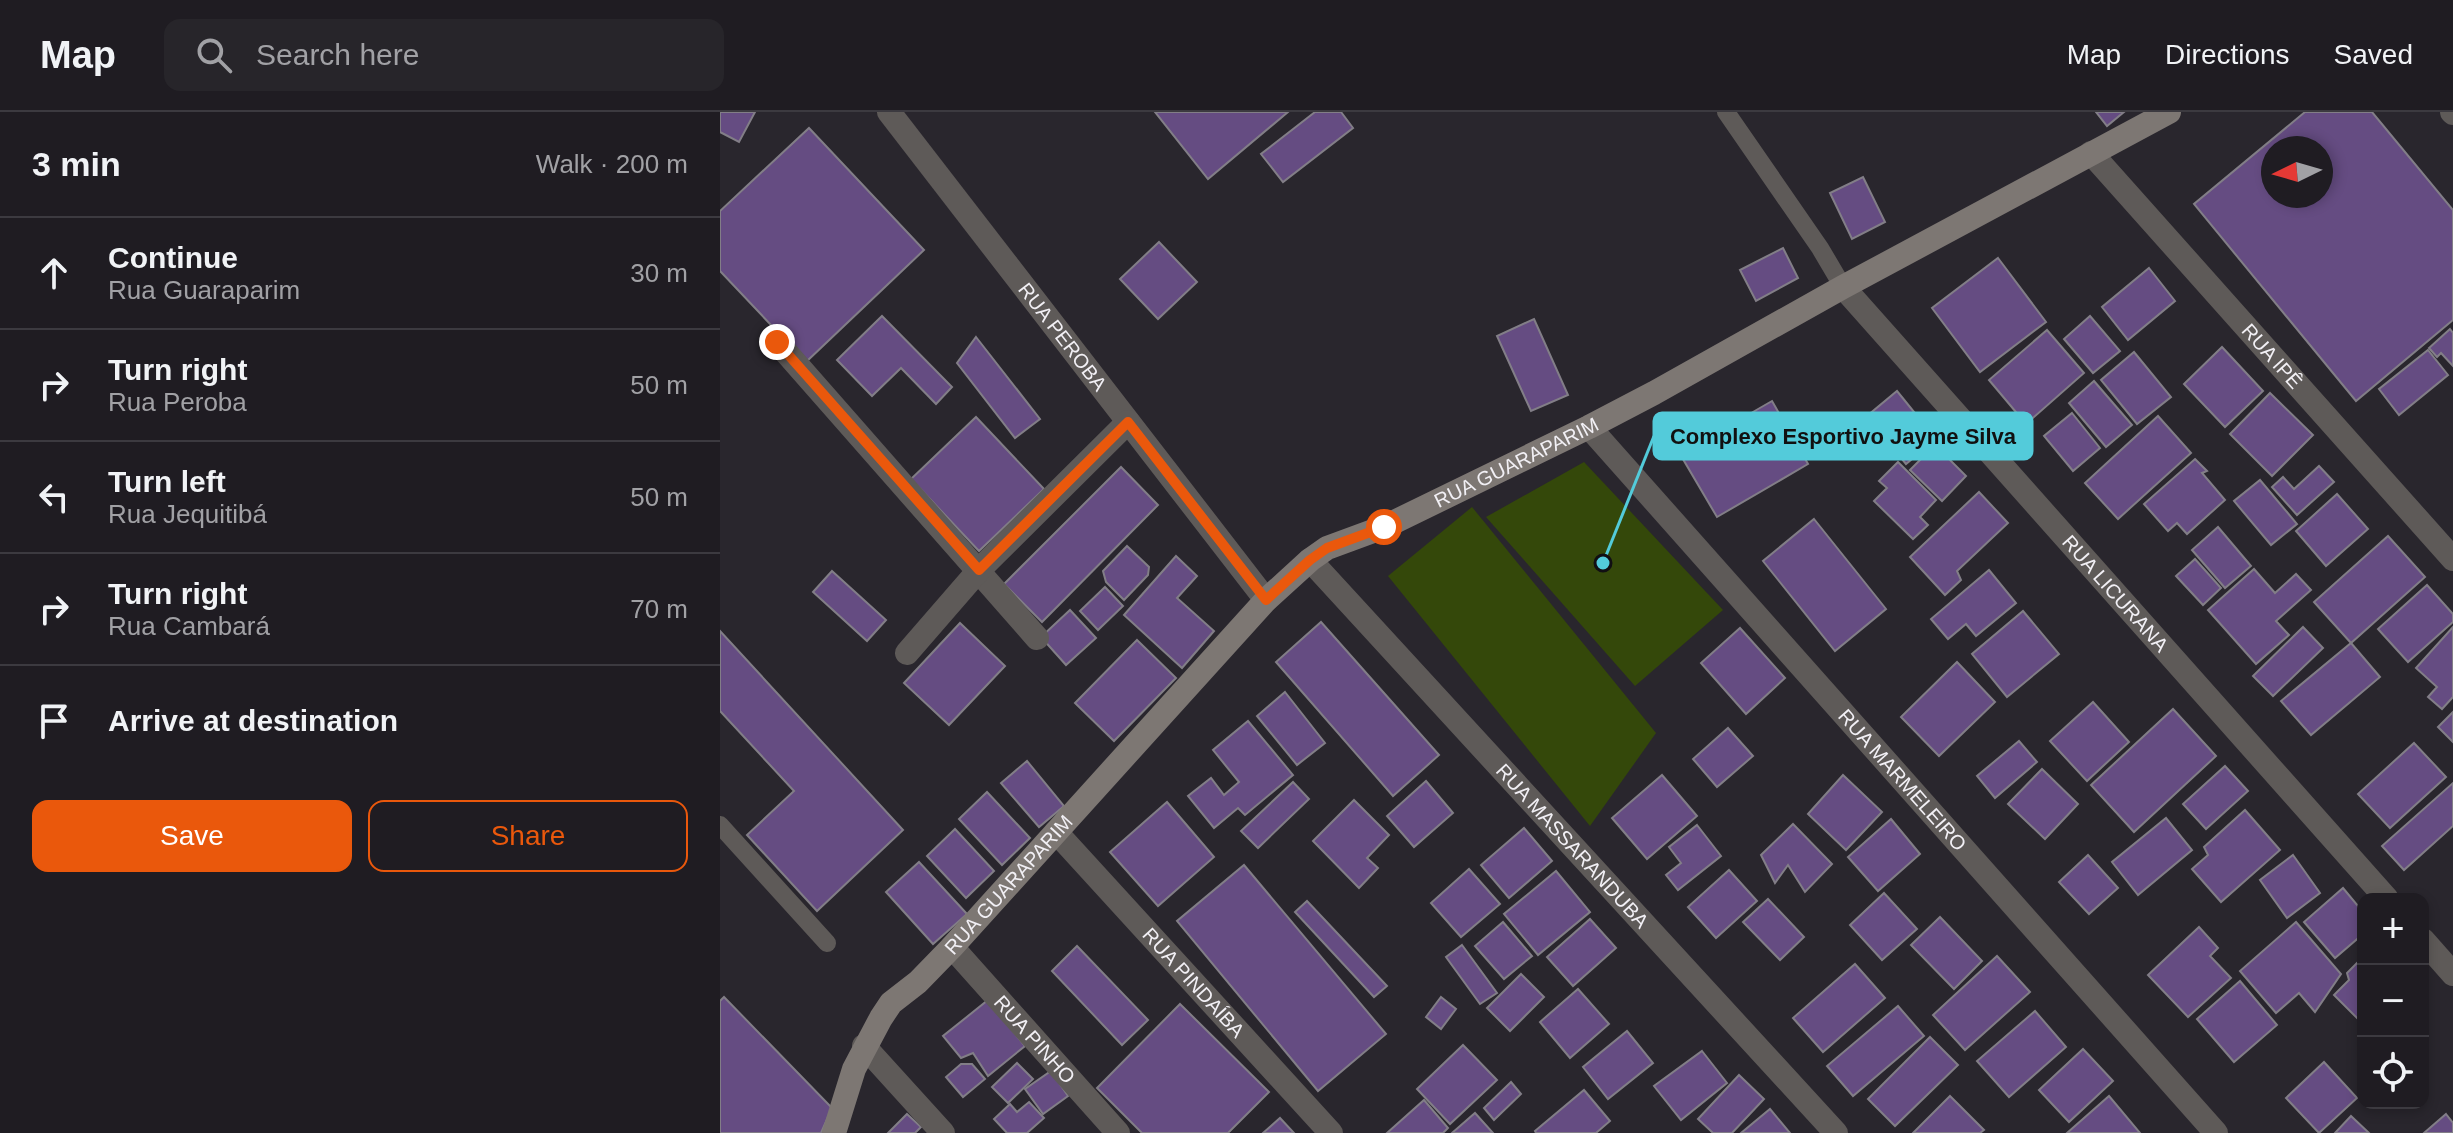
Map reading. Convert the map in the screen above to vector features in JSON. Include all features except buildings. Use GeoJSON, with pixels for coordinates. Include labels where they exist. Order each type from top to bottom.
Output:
{"type":"FeatureCollection","features":[{"type":"Feature","properties":{"kind":"street","name":"RUA PEROBA"},"geometry":{"type":"LineString","coordinates":[[889,112],[1266,600]]}},
{"type":"Feature","properties":{"kind":"street","name":"RUA GUARAPARIM"},"geometry":{"type":"LineString","coordinates":[[834,1133],[842,1102],[864,1046],[891,1003],[918,982],[952,947],[1266,600],[1310,560],[1327,548],[1384,527],[1589,427],[2169,112]]}},
{"type":"Feature","properties":{"kind":"street","name":"RUA IPÊ"},"geometry":{"type":"LineString","coordinates":[[2091,153],[2453,559]]}},
{"type":"Feature","properties":{"kind":"street","name":"RUA LICURANA"},"geometry":{"type":"LineString","coordinates":[[1843,287],[2382,893]]}},
{"type":"Feature","properties":{"kind":"street"},"geometry":{"type":"LineString","coordinates":[[777,342],[1037,638]]}},
{"type":"Feature","properties":{"kind":"street"},"geometry":{"type":"LineString","coordinates":[[907,653],[979,570],[1128,422]]}},
{"type":"Feature","properties":{"kind":"street","name":"RUA MARMELEIRO"},"geometry":{"type":"LineString","coordinates":[[1589,427],[2216,1133]]}},
{"type":"Feature","properties":{"kind":"street","name":"RUA MASSARANDUBA"},"geometry":{"type":"LineString","coordinates":[[1310,560],[1836,1133]]}},
{"type":"Feature","properties":{"kind":"street","name":"RUA PINDAÍBA"},"geometry":{"type":"LineString","coordinates":[[1056,832],[1331,1133]]}},
{"type":"Feature","properties":{"kind":"street","name":"RUA PINHO"},"geometry":{"type":"LineString","coordinates":[[952,947],[1118,1133]]}},
{"type":"Feature","properties":{"kind":"street"},"geometry":{"type":"LineString","coordinates":[[2429,947],[2453,974]]}},
{"type":"Feature","properties":{"kind":"street"},"geometry":{"type":"LineString","coordinates":[[864,1046],[943,1133]]}},
{"type":"Feature","properties":{"kind":"lane"},"geometry":{"type":"LineString","coordinates":[[1726,112],[1820,248],[1843,287]]}},
{"type":"Feature","properties":{"kind":"lane"},"geometry":{"type":"LineString","coordinates":[[720,825],[827,943]]}},
{"type":"Feature","properties":{"kind":"green space"},"geometry":{"type":"Polygon","coordinates":[[[1584,462],[1723,610],[1635,686],[1486,517],[1584,462]]]}},
{"type":"Feature","properties":{"kind":"green space"},"geometry":{"type":"Polygon","coordinates":[[[1472,507],[1656,733],[1590,826],[1388,576],[1472,507]]]}},
{"type":"Feature","properties":{"kind":"place","name":"Complexo Esportivo Jayme Silva"},"geometry":{"type":"Point","coordinates":[1603,563]}},
{"type":"Feature","properties":{"kind":"route"},"geometry":{"type":"LineString","coordinates":[[777,342],[979,570],[1128,422],[1266,600],[1327,548],[1384,527]]}}]}
